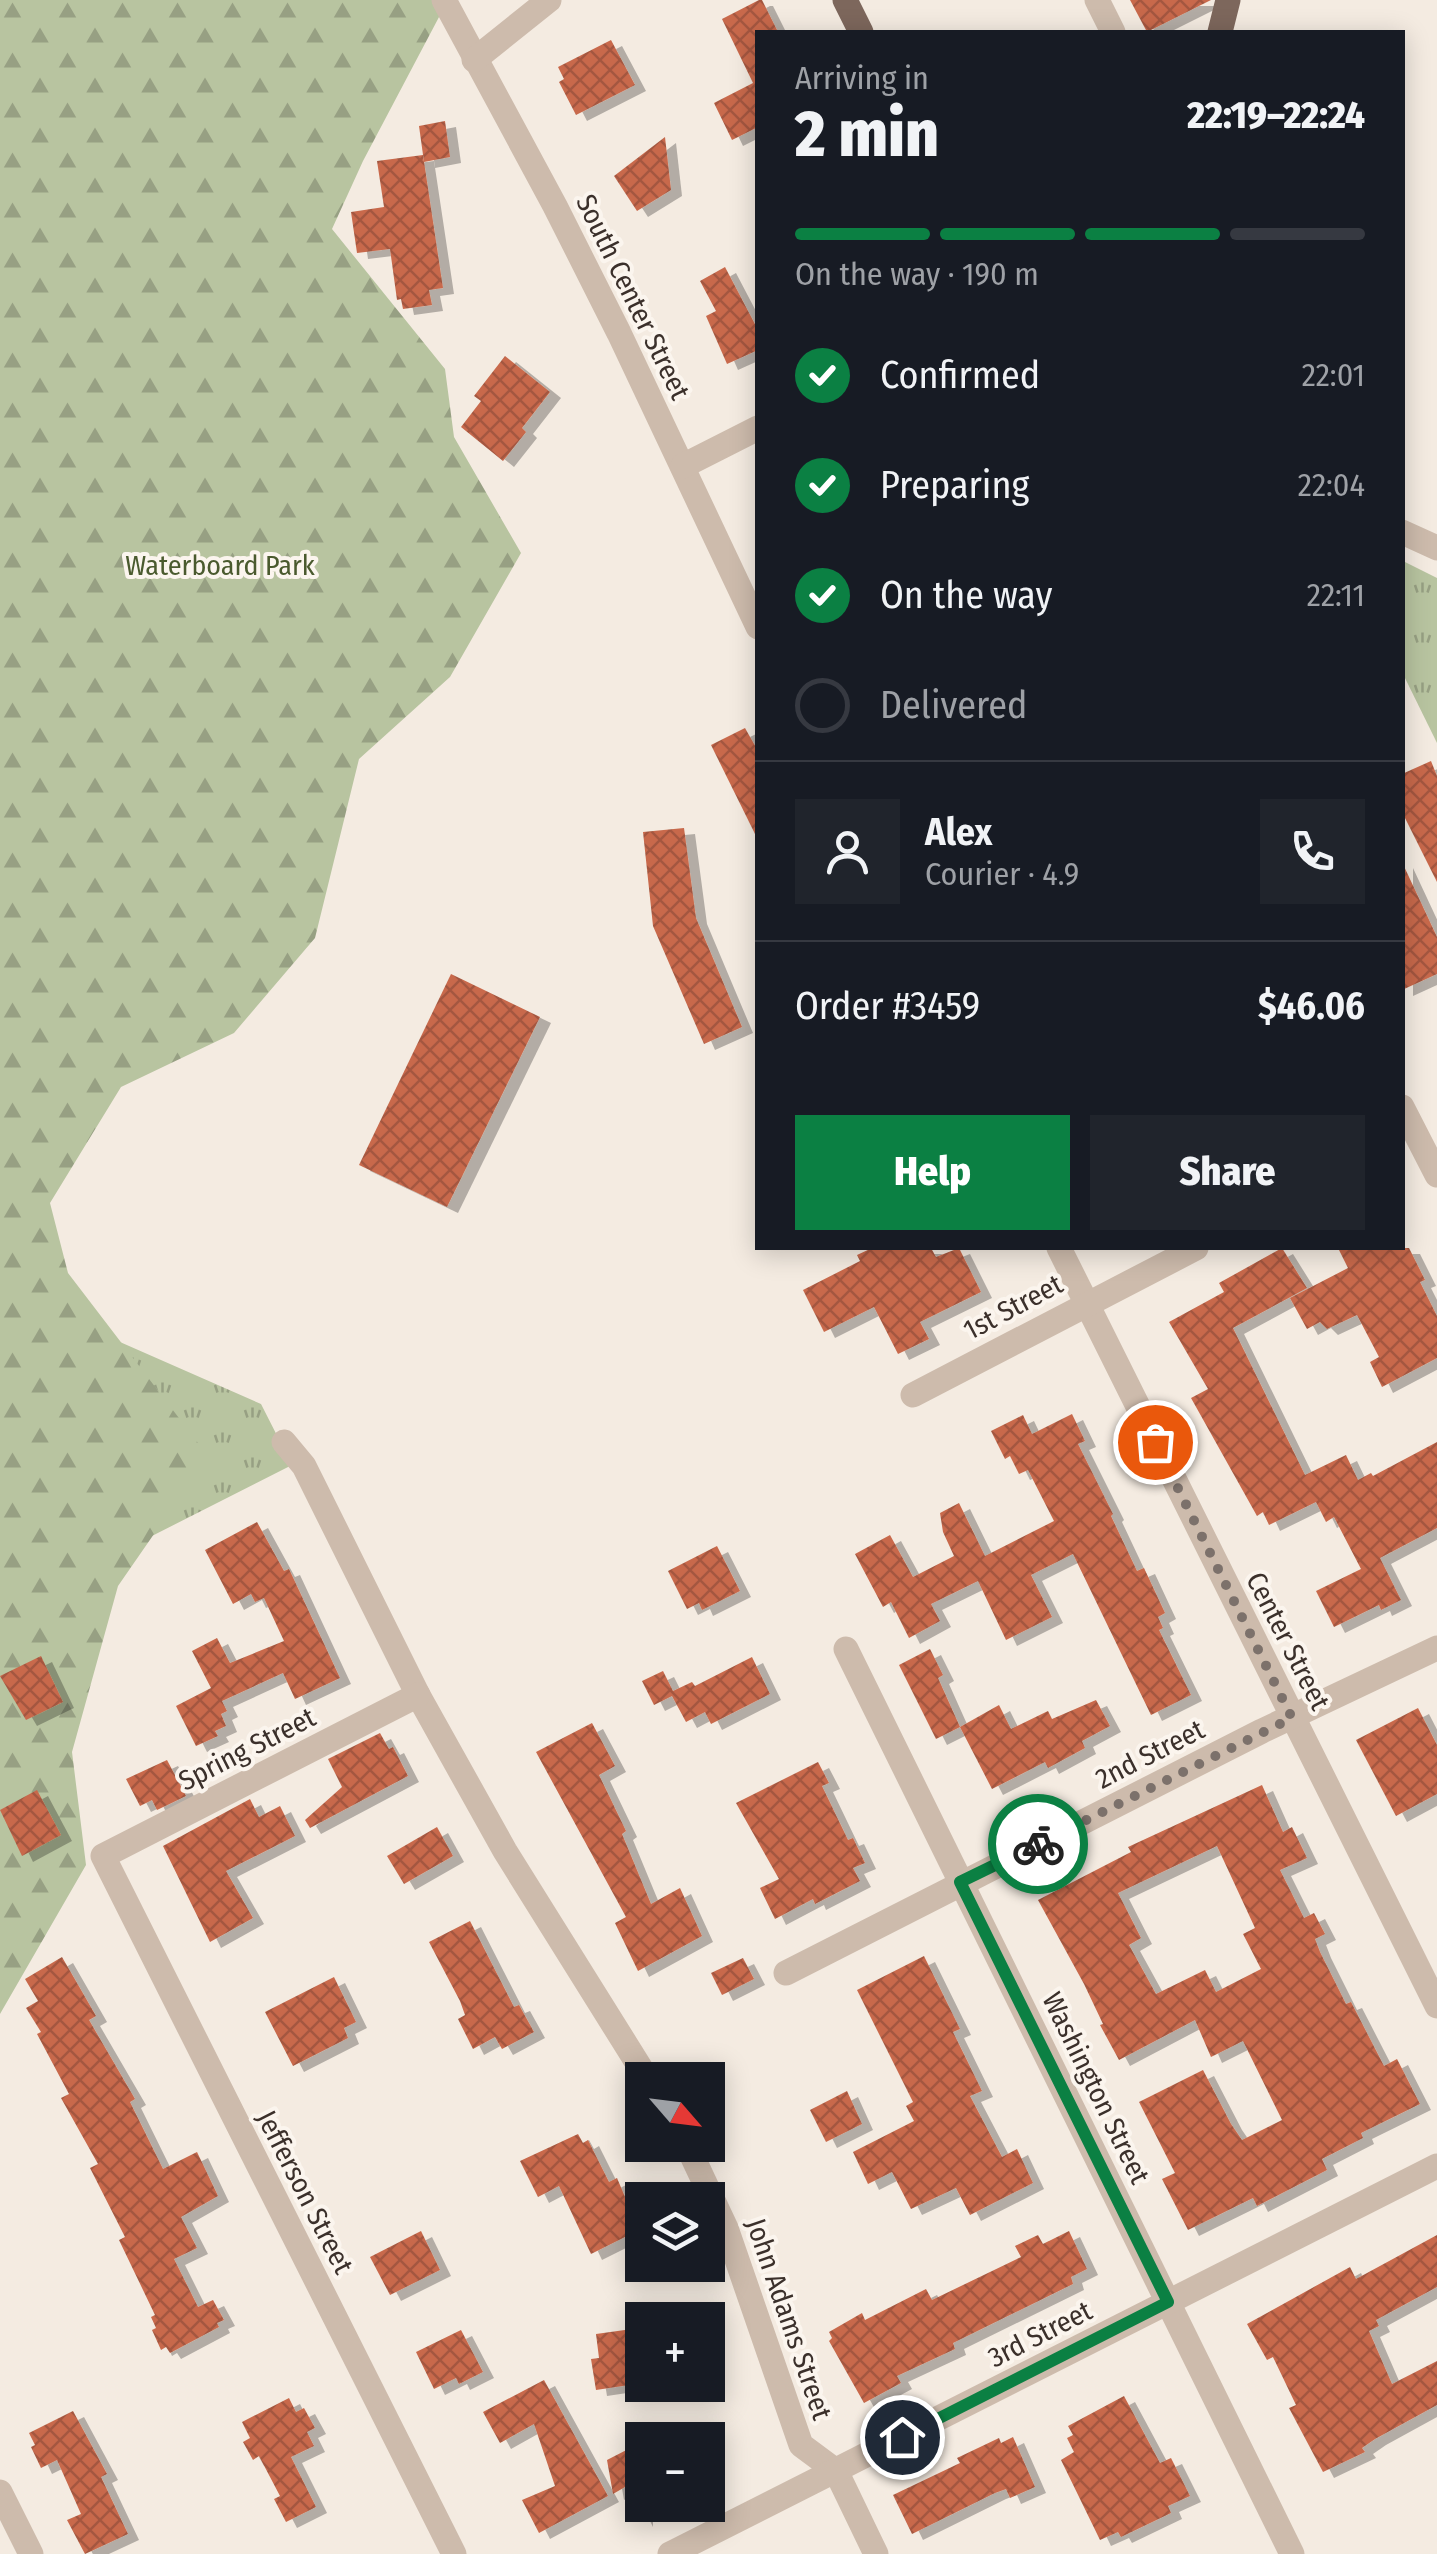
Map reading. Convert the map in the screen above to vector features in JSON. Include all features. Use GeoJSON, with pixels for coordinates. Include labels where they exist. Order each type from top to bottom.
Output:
{"type":"FeatureCollection","features":[{"type":"Feature","properties":{"kind":"main road"},"geometry":{"type":"LineString","coordinates":[[845,0],[860,30]]}},
{"type":"Feature","properties":{"kind":"main road"},"geometry":{"type":"LineString","coordinates":[[1220,30],[1228,0]]}},
{"type":"Feature","properties":{"kind":"street","name":"South Center Street"},"geometry":{"type":"LineString","coordinates":[[444,0],[555,206],[684,466],[755,620]]}},
{"type":"Feature","properties":{"kind":"street"},"geometry":{"type":"LineString","coordinates":[[474,60],[549,0]]}},
{"type":"Feature","properties":{"kind":"street"},"geometry":{"type":"LineString","coordinates":[[1097,0],[1112,30]]}},
{"type":"Feature","properties":{"kind":"street"},"geometry":{"type":"LineString","coordinates":[[684,466],[755,430]]}},
{"type":"Feature","properties":{"kind":"street"},"geometry":{"type":"LineString","coordinates":[[1405,533],[1437,548]]}},
{"type":"Feature","properties":{"kind":"street"},"geometry":{"type":"LineString","coordinates":[[1410,1140],[1437,1175]]}},
{"type":"Feature","properties":{"kind":"street"},"geometry":{"type":"LineString","coordinates":[[1060,1250],[1086,1302]]}},
{"type":"Feature","properties":{"kind":"street","name":"1st Street"},"geometry":{"type":"LineString","coordinates":[[913,1395],[1192,1250]]}},
{"type":"Feature","properties":{"kind":"street","name":"Center Street"},"geometry":{"type":"LineString","coordinates":[[1086,1302],[1437,2006]]}},
{"type":"Feature","properties":{"kind":"street"},"geometry":{"type":"LineString","coordinates":[[284,1442],[304,1466],[418,1695],[505,1850],[637,2062]]}},
{"type":"Feature","properties":{"kind":"street","name":"2nd Street"},"geometry":{"type":"LineString","coordinates":[[786,1973],[960,1882],[1437,1648]]}},
{"type":"Feature","properties":{"kind":"street","name":"Washington Street"},"geometry":{"type":"LineString","coordinates":[[846,1649],[1292,2554]]}},
{"type":"Feature","properties":{"kind":"street","name":"Spring Street"},"geometry":{"type":"LineString","coordinates":[[103,1856],[418,1695]]}},
{"type":"Feature","properties":{"kind":"street","name":"Jefferson Street"},"geometry":{"type":"LineString","coordinates":[[103,1856],[454,2554]]}},
{"type":"Feature","properties":{"kind":"street","name":"John Adams Street"},"geometry":{"type":"LineString","coordinates":[[695,2162],[726,2228],[801,2445],[836,2471],[876,2554]]}},
{"type":"Feature","properties":{"kind":"street","name":"3rd Street"},"geometry":{"type":"LineString","coordinates":[[670,2554],[1437,2166]]}},
{"type":"Feature","properties":{"kind":"street"},"geometry":{"type":"LineString","coordinates":[[0,2492],[31,2554]]}},
{"type":"Feature","properties":{"kind":"green space","name":"Waterboard Park"},"geometry":{"type":"Polygon","coordinates":[[[0,0],[448,0],[363,161],[332,229],[445,369],[454,437],[521,553],[450,677],[359,759],[315,938],[234,1033],[121,1087],[50,1203],[68,1273],[208,1456],[118,1586],[72,1752],[86,1865],[0,2014],[0,0]]]}},
{"type":"Feature","properties":{"kind":"green space"},"geometry":{"type":"Polygon","coordinates":[[[1405,562],[1437,578],[1437,743],[1405,678],[1405,562]]]}},
{"type":"Feature","properties":{"kind":"green space"},"geometry":{"type":"Polygon","coordinates":[[[0,1247],[38,1306],[261,1404],[292,1465],[0,1613],[0,1247]]]}},
{"type":"Feature","properties":{"kind":"building"},"geometry":{"type":"Polygon","coordinates":[[[762,0],[777,30],[755,30],[755,128],[732,140],[714,103],[753,83],[722,19],[762,0]]]}},
{"type":"Feature","properties":{"kind":"building"},"geometry":{"type":"Polygon","coordinates":[[[1130,0],[1211,0],[1151,30],[1146,30],[1130,0]]]}},
{"type":"Feature","properties":{"kind":"building"},"geometry":{"type":"Polygon","coordinates":[[[611,40],[635,85],[576,115],[559,82],[564,79],[558,67],[611,40]]]}},
{"type":"Feature","properties":{"kind":"building"},"geometry":{"type":"Polygon","coordinates":[[[445,121],[450,157],[424,162],[419,126],[445,121]]]}},
{"type":"Feature","properties":{"kind":"building"},"geometry":{"type":"Polygon","coordinates":[[[665,137],[671,190],[637,211],[614,176],[665,137]]]}},
{"type":"Feature","properties":{"kind":"building"},"geometry":{"type":"Polygon","coordinates":[[[423,155],[443,288],[429,290],[432,305],[403,309],[401,299],[397,300],[390,249],[357,253],[351,212],[384,207],[377,161],[423,155]]]}},
{"type":"Feature","properties":{"kind":"building"},"geometry":{"type":"Polygon","coordinates":[[[725,267],[755,324],[755,351],[727,364],[706,316],[716,311],[700,281],[725,267]]]}},
{"type":"Feature","properties":{"kind":"building"},"geometry":{"type":"Polygon","coordinates":[[[505,356],[550,392],[503,461],[461,427],[481,401],[474,396],[505,356]]]}},
{"type":"Feature","properties":{"kind":"building"},"geometry":{"type":"Polygon","coordinates":[[[745,728],[755,746],[755,834],[711,745],[745,728]]]}},
{"type":"Feature","properties":{"kind":"building"},"geometry":{"type":"Polygon","coordinates":[[[1431,761],[1437,776],[1437,882],[1405,818],[1405,773],[1431,761]]]}},
{"type":"Feature","properties":{"kind":"building"},"geometry":{"type":"Polygon","coordinates":[[[684,828],[696,918],[742,1027],[704,1044],[653,926],[643,832],[684,828]]]}},
{"type":"Feature","properties":{"kind":"building"},"geometry":{"type":"Polygon","coordinates":[[[1405,868],[1437,937],[1437,974],[1405,989],[1405,868]]]}},
{"type":"Feature","properties":{"kind":"building"},"geometry":{"type":"Polygon","coordinates":[[[451,974],[540,1017],[447,1207],[359,1165],[451,974]]]}},
{"type":"Feature","properties":{"kind":"building"},"geometry":{"type":"Polygon","coordinates":[[[1409,1248],[1437,1316],[1437,1358],[1382,1387],[1370,1362],[1379,1357],[1357,1315],[1327,1329],[1320,1322],[1307,1329],[1290,1298],[1348,1268],[1339,1250],[1409,1248]]]}},
{"type":"Feature","properties":{"kind":"building"},"geometry":{"type":"Polygon","coordinates":[[[868,1250],[932,1250],[936,1257],[960,1250],[981,1292],[920,1322],[929,1339],[898,1354],[874,1307],[824,1332],[803,1290],[860,1261],[857,1255],[868,1250]]]}},
{"type":"Feature","properties":{"kind":"building"},"geometry":{"type":"Polygon","coordinates":[[[1283,1250],[1307,1288],[1233,1328],[1305,1475],[1346,1455],[1358,1480],[1437,1442],[1437,1528],[1380,1558],[1401,1600],[1381,1610],[1379,1605],[1334,1627],[1316,1591],[1361,1569],[1334,1517],[1326,1522],[1316,1502],[1269,1525],[1263,1512],[1257,1516],[1191,1398],[1208,1389],[1169,1322],[1224,1292],[1219,1283],[1283,1250]]]}},
{"type":"Feature","properties":{"kind":"building"},"geometry":{"type":"Polygon","coordinates":[[[1072,1414],[1085,1441],[1078,1444],[1111,1516],[1137,1571],[1144,1568],[1165,1613],[1158,1617],[1163,1628],[1159,1630],[1191,1695],[1151,1715],[1073,1554],[1031,1575],[1052,1617],[1006,1640],[978,1581],[931,1604],[940,1621],[909,1638],[891,1602],[883,1607],[855,1554],[890,1535],[913,1577],[954,1556],[943,1532],[940,1513],[959,1503],[985,1556],[1054,1521],[1028,1470],[1019,1474],[1010,1456],[1005,1459],[991,1431],[1023,1415],[1032,1434],[1072,1414]]]}},
{"type":"Feature","properties":{"kind":"building"},"geometry":{"type":"Polygon","coordinates":[[[257,1522],[284,1571],[289,1569],[340,1678],[295,1699],[283,1673],[222,1701],[227,1711],[221,1714],[226,1726],[215,1731],[218,1736],[196,1746],[176,1706],[211,1688],[192,1651],[217,1638],[230,1663],[284,1641],[264,1598],[255,1602],[251,1594],[233,1604],[205,1550],[257,1522]]]}},
{"type":"Feature","properties":{"kind":"building"},"geometry":{"type":"Polygon","coordinates":[[[717,1546],[740,1591],[702,1610],[699,1603],[687,1609],[668,1571],[717,1546]]]}},
{"type":"Feature","properties":{"kind":"building"},"geometry":{"type":"Polygon","coordinates":[[[930,1649],[960,1727],[936,1739],[899,1665],[930,1649]]]}},
{"type":"Feature","properties":{"kind":"building"},"geometry":{"type":"Polygon","coordinates":[[[41,1656],[63,1702],[26,1720],[0,1676],[41,1656]]]}},
{"type":"Feature","properties":{"kind":"building"},"geometry":{"type":"Polygon","coordinates":[[[752,1657],[770,1694],[711,1724],[705,1712],[686,1722],[672,1696],[654,1705],[642,1681],[663,1671],[673,1691],[692,1682],[695,1686],[752,1657]]]}},
{"type":"Feature","properties":{"kind":"building"},"geometry":{"type":"Polygon","coordinates":[[[1096,1700],[1110,1726],[1082,1741],[1085,1748],[1048,1768],[1045,1762],[992,1789],[960,1727],[999,1705],[1011,1729],[1048,1711],[1052,1719],[1096,1700]]]}},
{"type":"Feature","properties":{"kind":"building"},"geometry":{"type":"Polygon","coordinates":[[[1418,1708],[1437,1745],[1437,1794],[1396,1816],[1356,1740],[1418,1708]]]}},
{"type":"Feature","properties":{"kind":"building"},"geometry":{"type":"Polygon","coordinates":[[[592,1723],[615,1766],[599,1775],[626,1831],[622,1834],[651,1904],[680,1888],[702,1936],[638,1971],[615,1923],[626,1917],[536,1752],[592,1723]]]}},
{"type":"Feature","properties":{"kind":"building"},"geometry":{"type":"Polygon","coordinates":[[[380,1733],[389,1749],[393,1747],[408,1776],[310,1828],[305,1820],[342,1787],[328,1759],[380,1733]]]}},
{"type":"Feature","properties":{"kind":"building"},"geometry":{"type":"Polygon","coordinates":[[[167,1760],[186,1796],[157,1810],[152,1800],[140,1806],[126,1779],[167,1760]]]}},
{"type":"Feature","properties":{"kind":"building"},"geometry":{"type":"Polygon","coordinates":[[[818,1762],[829,1783],[822,1786],[848,1840],[853,1838],[865,1863],[853,1868],[860,1881],[775,1919],[760,1888],[779,1879],[736,1803],[818,1762]]]}},
{"type":"Feature","properties":{"kind":"building"},"geometry":{"type":"Polygon","coordinates":[[[1262,1785],[1283,1832],[1292,1827],[1307,1858],[1280,1870],[1304,1918],[1314,1913],[1325,1934],[1315,1939],[1320,1952],[1384,2066],[1397,2059],[1420,2104],[1361,2133],[1363,2138],[1322,2159],[1327,2170],[1257,2206],[1253,2198],[1188,2230],[1162,2179],[1175,2173],[1139,2102],[1203,2070],[1242,2140],[1282,2120],[1243,2041],[1211,2057],[1195,2020],[1119,2060],[1084,1984],[1038,1900],[1131,1852],[1128,1847],[1262,1785]],[[1217,1846],[1118,1893],[1141,1938],[1129,1945],[1156,1994],[1205,1970],[1216,1992],[1261,1969],[1243,1934],[1255,1928],[1217,1846]]]}},
{"type":"Feature","properties":{"kind":"building"},"geometry":{"type":"Polygon","coordinates":[[[37,1790],[61,1835],[22,1856],[0,1810],[37,1790]]]}},
{"type":"Feature","properties":{"kind":"building"},"geometry":{"type":"Polygon","coordinates":[[[250,1799],[259,1817],[280,1806],[295,1836],[226,1871],[253,1918],[210,1942],[163,1846],[250,1799]]]}},
{"type":"Feature","properties":{"kind":"building"},"geometry":{"type":"Polygon","coordinates":[[[437,1827],[453,1856],[404,1884],[387,1856],[437,1827]]]}},
{"type":"Feature","properties":{"kind":"building"},"geometry":{"type":"Polygon","coordinates":[[[470,1921],[514,2007],[519,2005],[534,2032],[502,2049],[495,2037],[473,2049],[458,2019],[465,2015],[460,2001],[429,1942],[470,1921]]]}},
{"type":"Feature","properties":{"kind":"building"},"geometry":{"type":"Polygon","coordinates":[[[924,1956],[960,2029],[953,2032],[982,2091],[970,2096],[1002,2157],[1017,2149],[1033,2183],[970,2215],[956,2188],[911,2209],[892,2172],[868,2184],[853,2152],[914,2121],[906,2106],[913,2102],[857,1990],[924,1956]]]}},
{"type":"Feature","properties":{"kind":"building"},"geometry":{"type":"Polygon","coordinates":[[[62,1957],[96,2016],[89,2020],[135,2099],[130,2102],[163,2169],[197,2152],[218,2196],[181,2217],[197,2248],[174,2259],[198,2307],[213,2300],[224,2320],[217,2323],[219,2327],[170,2353],[166,2347],[161,2350],[152,2330],[156,2328],[151,2317],[155,2315],[119,2240],[125,2237],[90,2168],[98,2164],[61,2098],[69,2094],[26,2008],[38,2001],[25,1979],[62,1957]]]}},
{"type":"Feature","properties":{"kind":"building"},"geometry":{"type":"Polygon","coordinates":[[[743,1958],[754,1979],[722,1995],[711,1973],[743,1958]]]}},
{"type":"Feature","properties":{"kind":"building"},"geometry":{"type":"Polygon","coordinates":[[[334,1977],[356,2022],[344,2028],[348,2038],[293,2066],[265,2012],[334,1977]]]}},
{"type":"Feature","properties":{"kind":"building"},"geometry":{"type":"Polygon","coordinates":[[[847,2091],[862,2124],[826,2142],[810,2110],[847,2091]]]}},
{"type":"Feature","properties":{"kind":"building"},"geometry":{"type":"Polygon","coordinates":[[[578,2134],[583,2143],[588,2140],[609,2182],[617,2178],[625,2197],[625,2237],[591,2254],[559,2186],[538,2197],[520,2161],[578,2134]]]}},
{"type":"Feature","properties":{"kind":"building"},"geometry":{"type":"Polygon","coordinates":[[[421,2231],[440,2270],[390,2295],[370,2257],[421,2231]]]}},
{"type":"Feature","properties":{"kind":"building"},"geometry":{"type":"Polygon","coordinates":[[[1069,2231],[1087,2269],[1071,2277],[1073,2284],[953,2343],[955,2349],[897,2376],[901,2383],[864,2403],[829,2341],[829,2332],[862,2313],[865,2320],[926,2289],[932,2300],[1021,2257],[1015,2246],[1038,2235],[1043,2244],[1069,2231]]]}},
{"type":"Feature","properties":{"kind":"building"},"geometry":{"type":"Polygon","coordinates":[[[1437,2235],[1437,2287],[1376,2320],[1379,2326],[1369,2331],[1392,2384],[1437,2361],[1437,2405],[1375,2439],[1362,2448],[1365,2452],[1323,2472],[1289,2408],[1296,2405],[1273,2357],[1267,2360],[1247,2324],[1350,2267],[1356,2279],[1437,2235]]]}},
{"type":"Feature","properties":{"kind":"building"},"geometry":{"type":"Polygon","coordinates":[[[461,2330],[483,2372],[459,2384],[456,2378],[434,2389],[416,2352],[461,2330]]]}},
{"type":"Feature","properties":{"kind":"building"},"geometry":{"type":"Polygon","coordinates":[[[625,2330],[625,2386],[596,2390],[591,2359],[599,2358],[596,2334],[625,2330]]]}},
{"type":"Feature","properties":{"kind":"building"},"geometry":{"type":"Polygon","coordinates":[[[544,2380],[608,2496],[539,2533],[522,2500],[555,2486],[534,2424],[500,2443],[483,2412],[544,2380]]]}},
{"type":"Feature","properties":{"kind":"building"},"geometry":{"type":"Polygon","coordinates":[[[1124,2396],[1160,2463],[1171,2458],[1190,2496],[1168,2506],[1171,2513],[1121,2537],[1118,2532],[1100,2540],[1061,2460],[1074,2452],[1067,2438],[1073,2435],[1068,2426],[1124,2396]]]}},
{"type":"Feature","properties":{"kind":"building"},"geometry":{"type":"Polygon","coordinates":[[[289,2398],[296,2412],[304,2408],[315,2428],[307,2432],[314,2446],[291,2457],[316,2507],[286,2522],[274,2499],[280,2496],[259,2456],[253,2460],[243,2442],[250,2438],[242,2422],[289,2398]]]}},
{"type":"Feature","properties":{"kind":"building"},"geometry":{"type":"Polygon","coordinates":[[[73,2411],[107,2474],[101,2477],[128,2534],[85,2554],[67,2520],[81,2514],[57,2460],[41,2468],[29,2433],[73,2411]]]}},
{"type":"Feature","properties":{"kind":"building"},"geometry":{"type":"Polygon","coordinates":[[[1013,2437],[1035,2487],[1010,2498],[1006,2489],[995,2493],[912,2534],[893,2495],[960,2463],[957,2458],[999,2438],[1001,2443],[1013,2437]]]}},
{"type":"Feature","properties":{"kind":"building"},"geometry":{"type":"Polygon","coordinates":[[[625,2451],[625,2487],[613,2494],[607,2460],[625,2451]]]}},
{"type":"Feature","properties":{"kind":"way so far"},"geometry":{"type":"LineString","coordinates":[[1038,1844],[1292,1718],[1155,1442]]}},
{"type":"Feature","properties":{"kind":"route"},"geometry":{"type":"LineString","coordinates":[[902,2437],[1168,2302],[960,1882],[1038,1844]]}}]}
